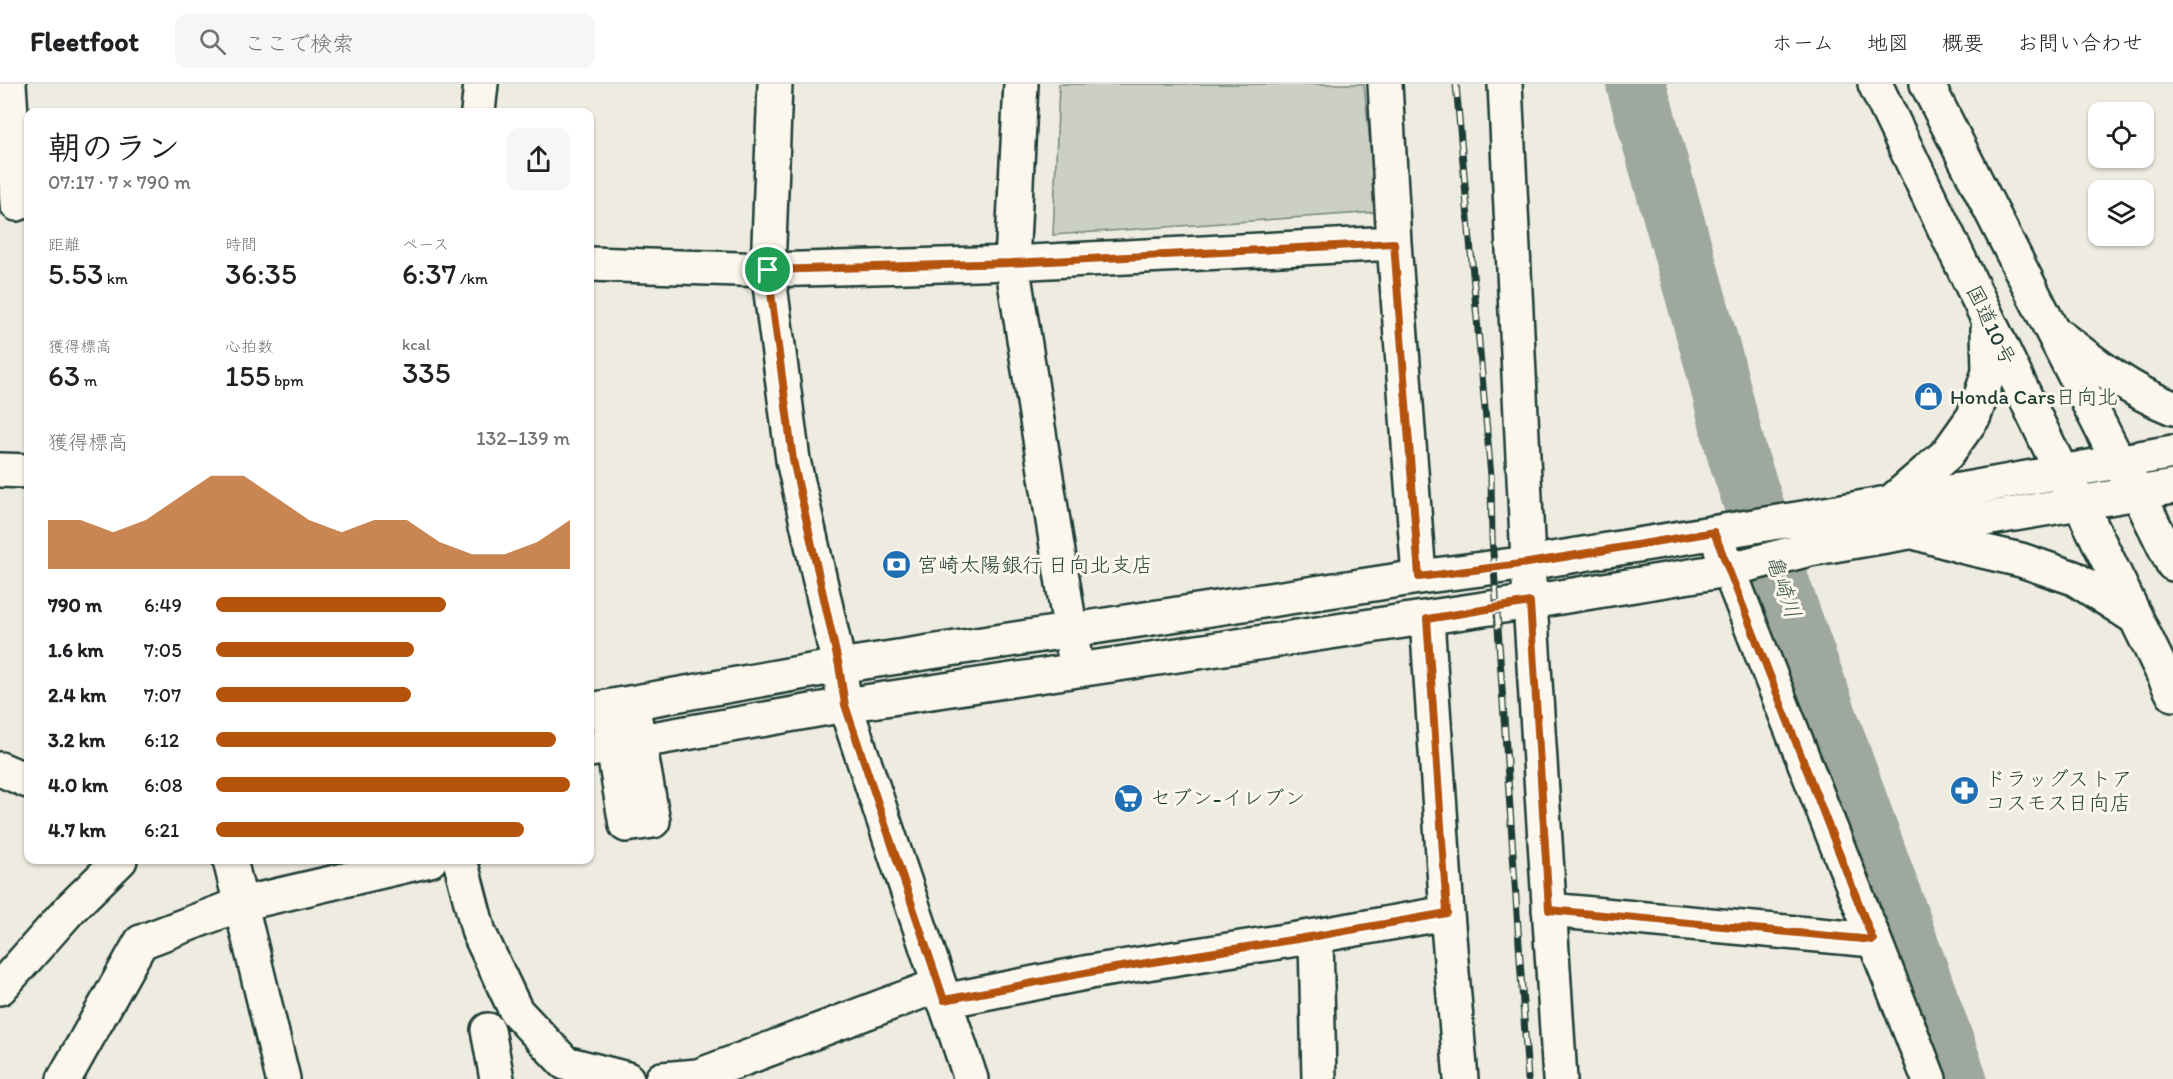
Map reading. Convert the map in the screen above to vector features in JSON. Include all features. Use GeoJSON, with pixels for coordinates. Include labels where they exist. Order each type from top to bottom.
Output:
{"type":"FeatureCollection","features":[{"type":"Feature","properties":{"kind":"main road"},"geometry":{"type":"LineString","coordinates":[[9,84],[15,203]]}},
{"type":"Feature","properties":{"kind":"main road"},"geometry":{"type":"LineString","coordinates":[[478,108],[480,84]]}},
{"type":"Feature","properties":{"kind":"main road"},"geometry":{"type":"LineString","coordinates":[[775,84],[768,270],[793,460],[839,666],[845,705],[971,1079]]}},
{"type":"Feature","properties":{"kind":"main road"},"geometry":{"type":"LineString","coordinates":[[1021,84],[1012,263],[1069,632],[1077,670]]}},
{"type":"Feature","properties":{"kind":"main road"},"geometry":{"type":"LineString","coordinates":[[1385,84],[1394,243],[1419,577]]}},
{"type":"Feature","properties":{"kind":"main road"},"geometry":{"type":"LineString","coordinates":[[1505,84],[1530,602],[1560,1079]]}},
{"type":"Feature","properties":{"kind":"main road","name":"国道10号"},"geometry":{"type":"LineString","coordinates":[[1875,84],[2062,472],[2080,503],[2173,694]]}},
{"type":"Feature","properties":{"kind":"main road"},"geometry":{"type":"LineString","coordinates":[[1927,84],[2052,332],[2119,462],[2138,493],[2173,564]]}},
{"type":"Feature","properties":{"kind":"main road"},"geometry":{"type":"LineString","coordinates":[[594,264],[768,270],[1012,263],[1394,243]]}},
{"type":"Feature","properties":{"kind":"main road"},"geometry":{"type":"LineString","coordinates":[[1890,503],[1947,454],[1974,416],[1989,372],[1988,318]]}},
{"type":"Feature","properties":{"kind":"main road"},"geometry":{"type":"LineString","coordinates":[[2052,332],[2108,374],[2149,399],[2173,408]]}},
{"type":"Feature","properties":{"kind":"main road"},"geometry":{"type":"LineString","coordinates":[[2173,452],[1803,518],[1528,563],[1419,577],[839,666],[609,706],[614,746],[845,705],[1427,619],[1728,570],[1810,549],[2173,487]]}},
{"type":"Feature","properties":{"kind":"main road"},"geometry":{"type":"LineString","coordinates":[[0,470],[24,471]]}},
{"type":"Feature","properties":{"kind":"main road"},"geometry":{"type":"LineString","coordinates":[[1714,532],[1929,1079]]}},
{"type":"Feature","properties":{"kind":"main road"},"geometry":{"type":"LineString","coordinates":[[1914,532],[2021,560],[2074,578],[2136,618]]}},
{"type":"Feature","properties":{"kind":"main road"},"geometry":{"type":"LineString","coordinates":[[1427,619],[1461,1079]]}},
{"type":"Feature","properties":{"kind":"main road"},"geometry":{"type":"LineString","coordinates":[[0,769],[24,779]]}},
{"type":"Feature","properties":{"kind":"main road"},"geometry":{"type":"LineString","coordinates":[[0,988],[71,908],[116,864]]}},
{"type":"Feature","properties":{"kind":"main road"},"geometry":{"type":"LineString","coordinates":[[231,864],[283,1079]]}},
{"type":"Feature","properties":{"kind":"main road"},"geometry":{"type":"LineString","coordinates":[[64,1079],[141,942],[241,904],[413,864]]}},
{"type":"Feature","properties":{"kind":"main road"},"geometry":{"type":"LineString","coordinates":[[461,864],[479,933],[516,1011],[565,1063],[627,1079]]}},
{"type":"Feature","properties":{"kind":"main road"},"geometry":{"type":"LineString","coordinates":[[1549,910],[1873,940]]}},
{"type":"Feature","properties":{"kind":"main road"},"geometry":{"type":"LineString","coordinates":[[662,1079],[698,1076],[942,993],[1090,972],[1447,913]]}},
{"type":"Feature","properties":{"kind":"main road"},"geometry":{"type":"LineString","coordinates":[[1316,936],[1319,1079]]}},
{"type":"Feature","properties":{"kind":"main road"},"geometry":{"type":"LineString","coordinates":[[488,1030],[497,1079]]}},
{"type":"Feature","properties":{"kind":"shaded area"},"geometry":{"type":"Polygon","coordinates":[[[1059,84],[1364,84],[1377,212],[1053,235],[1059,84]]]}},
{"type":"Feature","properties":{"kind":"waterway","name":"亀崎川"},"geometry":{"type":"LineString","coordinates":[[1636,84],[1714,362],[1737,454],[1781,587],[1957,1079]]}},
{"type":"Feature","properties":{"kind":"railway"},"geometry":{"type":"LineString","coordinates":[[1456,84],[1491,476],[1492,537],[1528,1079]]}},
{"type":"Feature","properties":{"kind":"place","name":"Honda Cars日向北"},"geometry":{"type":"Point","coordinates":[1929,397]}},
{"type":"Feature","properties":{"kind":"place","name":"宮崎太陽銀行 日向北支店"},"geometry":{"type":"Point","coordinates":[896,565]}},
{"type":"Feature","properties":{"kind":"place","name":"ドラッグストア コスモス日向店"},"geometry":{"type":"Point","coordinates":[1964,791]}},
{"type":"Feature","properties":{"kind":"place","name":"セブン-イレブン"},"geometry":{"type":"Point","coordinates":[1129,798]}},
{"type":"Feature","properties":{"kind":"route"},"geometry":{"type":"LineString","coordinates":[[1394,243],[1419,577],[1528,563],[1714,532],[1873,940],[1549,910],[1530,602],[1427,619],[1447,913],[1090,972],[944,1000],[845,705],[839,666],[793,460],[768,270],[1012,263],[1394,243]]}}]}
